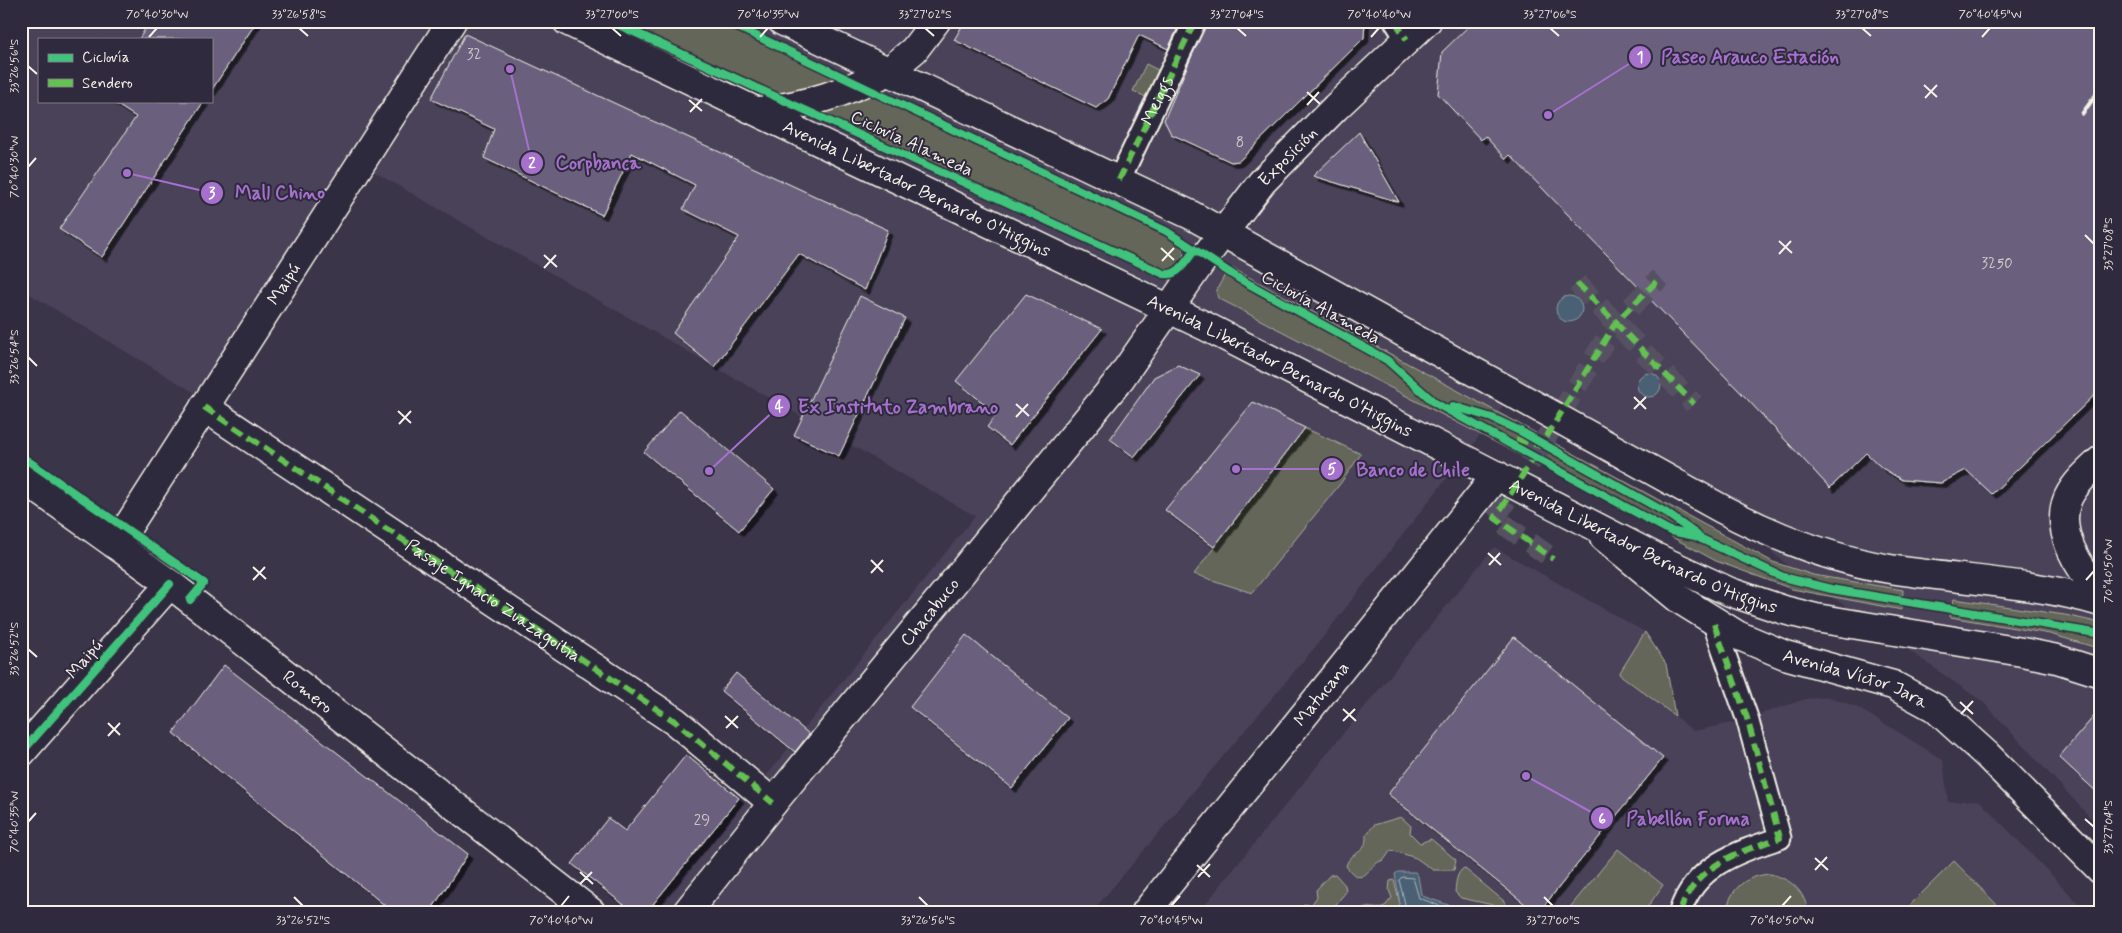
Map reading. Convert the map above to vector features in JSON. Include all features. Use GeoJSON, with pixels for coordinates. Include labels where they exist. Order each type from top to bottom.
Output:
{"type":"FeatureCollection","features":[{"type":"Feature","properties":{"kind":"main road","name":"Maipú"},"geometry":{"type":"LineString","coordinates":[[116,545],[452,21]]}},
{"type":"Feature","properties":{"kind":"main road","name":"Avenida Libertador Bernardo O'Higgins"},"geometry":{"type":"LineString","coordinates":[[567,21],[759,111],[1170,309],[1497,475],[1585,522],[1730,592],[1784,610],[1860,626],[2058,659],[2101,673]]}},
{"type":"Feature","properties":{"kind":"main road"},"geometry":{"type":"LineString","coordinates":[[782,21],[1119,180],[1223,232],[1713,504],[1782,538],[1828,554],[1889,568],[2039,588],[2101,602]]}},
{"type":"Feature","properties":{"kind":"main road"},"geometry":{"type":"LineString","coordinates":[[759,111],[800,106],[824,99],[888,71],[914,50],[936,21]]}},
{"type":"Feature","properties":{"kind":"main road","name":"Exposición"},"geometry":{"type":"LineString","coordinates":[[1170,309],[1223,232],[1262,182],[1401,31],[1427,21]]}},
{"type":"Feature","properties":{"kind":"main road","name":"Chacabuco"},"geometry":{"type":"LineString","coordinates":[[687,912],[772,803],[1120,379],[1170,309]]}},
{"type":"Feature","properties":{"kind":"main road","name":"Pasaje Ignacio Zuazagoitia"},"geometry":{"type":"LineString","coordinates":[[204,407],[676,722],[772,803]]}},
{"type":"Feature","properties":{"kind":"main road"},"geometry":{"type":"LineString","coordinates":[[2101,460],[2074,488],[2065,508],[2064,518],[2068,540],[2077,560],[2101,593]]}},
{"type":"Feature","properties":{"kind":"main road","name":"Matucana"},"geometry":{"type":"LineString","coordinates":[[1146,912],[1497,475]]}},
{"type":"Feature","properties":{"kind":"main road","name":"Romero"},"geometry":{"type":"LineString","coordinates":[[21,477],[170,584],[591,912]]}},
{"type":"Feature","properties":{"kind":"main road","name":"Avenida Víctor Jara"},"geometry":{"type":"LineString","coordinates":[[1585,522],[1679,599],[1737,635],[1785,655],[1893,685],[1935,708],[1980,748],[2101,870]]}},
{"type":"Feature","properties":{"kind":"main road","name":"Maipú"},"geometry":{"type":"LineString","coordinates":[[21,753],[170,584]]}},
{"type":"Feature","properties":{"kind":"street","name":"Meiggs"},"geometry":{"type":"LineString","coordinates":[[1119,180],[1194,21]]}},
{"type":"Feature","properties":{"kind":"street"},"geometry":{"type":"LineString","coordinates":[[1680,912],[1689,892],[1707,870],[1735,853],[1780,838],[1747,718],[1713,621]]}},
{"type":"Feature","properties":{"kind":"shaded area"},"geometry":{"type":"Polygon","coordinates":[[[21,21],[2101,21],[2101,829],[1983,702],[1792,569],[1713,502],[1520,384],[1316,646],[1092,912],[657,912],[975,516],[348,157],[200,396],[21,289],[21,21]]]}},
{"type":"Feature","properties":{"kind":"shaded area"},"geometry":{"type":"Polygon","coordinates":[[[1494,547],[1645,632],[1652,644],[1671,691],[1675,716],[1693,731],[1737,722],[1805,699],[1830,697],[1854,706],[1892,728],[1943,760],[1948,802],[1979,800],[2087,912],[1199,912],[1494,547]]]}},
{"type":"Feature","properties":{"kind":"green space"},"geometry":{"type":"Polygon","coordinates":[[[619,21],[713,21],[1165,233],[1177,242],[1183,250],[1182,259],[1173,271],[1165,271],[619,21]]]}},
{"type":"Feature","properties":{"kind":"green space"},"geometry":{"type":"Polygon","coordinates":[[[1146,64],[1158,70],[1146,97],[1133,91],[1146,64]]]}},
{"type":"Feature","properties":{"kind":"green space"},"geometry":{"type":"Polygon","coordinates":[[[1232,268],[1773,562],[1813,575],[1903,590],[1902,610],[1792,589],[1716,561],[1539,465],[1218,298],[1216,291],[1227,271],[1232,268]]]}},
{"type":"Feature","properties":{"kind":"green space"},"geometry":{"type":"Polygon","coordinates":[[[1305,428],[1361,454],[1340,484],[1252,593],[1194,574],[1305,428]]]}},
{"type":"Feature","properties":{"kind":"green space"},"geometry":{"type":"Polygon","coordinates":[[[1954,599],[2065,615],[2101,623],[2101,649],[2050,634],[1950,617],[1954,599]]]}},
{"type":"Feature","properties":{"kind":"green space"},"geometry":{"type":"Polygon","coordinates":[[[1645,632],[1666,664],[1675,716],[1619,674],[1645,632]]]}},
{"type":"Feature","properties":{"kind":"green space"},"geometry":{"type":"Polygon","coordinates":[[[1401,817],[1411,826],[1410,833],[1420,843],[1431,839],[1456,860],[1454,870],[1433,870],[1416,858],[1391,850],[1384,860],[1378,862],[1366,874],[1358,876],[1352,873],[1346,866],[1348,861],[1364,847],[1366,835],[1374,825],[1401,817]]]}},
{"type":"Feature","properties":{"kind":"green space"},"geometry":{"type":"Polygon","coordinates":[[[1618,849],[1663,885],[1644,912],[1566,912],[1618,849]]]}},
{"type":"Feature","properties":{"kind":"green space"},"geometry":{"type":"Polygon","coordinates":[[[1954,861],[2004,912],[1909,912],[1906,909],[1954,861]]]}},
{"type":"Feature","properties":{"kind":"green space"},"geometry":{"type":"Polygon","coordinates":[[[1464,868],[1505,902],[1505,905],[1502,907],[1461,898],[1455,892],[1456,882],[1458,875],[1464,868]]]}},
{"type":"Feature","properties":{"kind":"green space"},"geometry":{"type":"Polygon","coordinates":[[[1335,874],[1345,885],[1346,892],[1336,904],[1338,912],[1299,912],[1304,904],[1311,905],[1317,897],[1316,890],[1330,875],[1335,874]]]}},
{"type":"Feature","properties":{"kind":"green space"},"geometry":{"type":"Polygon","coordinates":[[[1770,874],[1790,882],[1800,892],[1808,912],[1726,912],[1728,903],[1741,884],[1754,877],[1770,874]]]}},
{"type":"Feature","properties":{"kind":"green space"},"geometry":{"type":"Polygon","coordinates":[[[1394,880],[1400,904],[1395,910],[1377,909],[1385,906],[1392,898],[1389,890],[1390,881],[1394,880]]]}},
{"type":"Feature","properties":{"kind":"water"},"geometry":{"type":"Polygon","coordinates":[[[1569,296],[1578,300],[1582,309],[1578,318],[1569,322],[1560,318],[1556,309],[1560,300],[1569,296]]]}},
{"type":"Feature","properties":{"kind":"water"},"geometry":{"type":"Polygon","coordinates":[[[1649,373],[1658,376],[1661,385],[1658,394],[1649,397],[1640,394],[1637,385],[1640,376],[1649,373]]]}},
{"type":"Feature","properties":{"kind":"water"},"geometry":{"type":"Polygon","coordinates":[[[1398,872],[1415,872],[1418,876],[1421,894],[1425,897],[1469,912],[1360,912],[1364,907],[1395,910],[1400,904],[1395,874],[1398,872]]]}},
{"type":"Feature","properties":{"kind":"building"},"geometry":{"type":"Polygon","coordinates":[[[150,21],[257,21],[212,89],[212,38],[140,38],[150,21]]]}},
{"type":"Feature","properties":{"kind":"building"},"geometry":{"type":"Polygon","coordinates":[[[965,21],[1181,21],[1168,49],[1139,35],[1108,99],[1096,108],[954,40],[965,21]]]}},
{"type":"Feature","properties":{"kind":"building"},"geometry":{"type":"Polygon","coordinates":[[[1207,21],[1365,21],[1364,38],[1239,161],[1231,162],[1171,134],[1164,120],[1207,21]]]}},
{"type":"Feature","properties":{"kind":"building"},"geometry":{"type":"Polygon","coordinates":[[[1474,21],[2101,21],[2101,389],[1992,494],[1966,470],[1941,483],[1902,480],[1882,468],[1866,453],[1830,488],[1748,400],[1510,155],[1506,159],[1485,136],[1481,140],[1438,94],[1442,52],[1474,21]]]}},
{"type":"Feature","properties":{"kind":"building"},"geometry":{"type":"Polygon","coordinates":[[[465,34],[888,230],[865,290],[799,254],[714,367],[673,333],[739,237],[683,209],[695,185],[632,153],[602,215],[484,158],[494,129],[431,99],[465,34]]]}},
{"type":"Feature","properties":{"kind":"building"},"geometry":{"type":"Polygon","coordinates":[[[113,102],[203,102],[102,257],[59,229],[136,117],[113,102]]]}},
{"type":"Feature","properties":{"kind":"building"},"geometry":{"type":"Polygon","coordinates":[[[1359,132],[1399,202],[1313,176],[1359,132]]]}},
{"type":"Feature","properties":{"kind":"building"},"geometry":{"type":"Polygon","coordinates":[[[1026,294],[1102,329],[1010,445],[987,427],[997,414],[956,381],[1026,294]]]}},
{"type":"Feature","properties":{"kind":"building"},"geometry":{"type":"Polygon","coordinates":[[[860,296],[905,318],[839,456],[794,435],[860,296]]]}},
{"type":"Feature","properties":{"kind":"building"},"geometry":{"type":"Polygon","coordinates":[[[1178,365],[1200,375],[1134,457],[1110,439],[1154,377],[1178,365]]]}},
{"type":"Feature","properties":{"kind":"building"},"geometry":{"type":"Polygon","coordinates":[[[1253,402],[1305,428],[1214,547],[1165,510],[1253,402]]]}},
{"type":"Feature","properties":{"kind":"building"},"geometry":{"type":"Polygon","coordinates":[[[680,410],[774,489],[739,531],[644,452],[680,410]]]}},
{"type":"Feature","properties":{"kind":"building"},"geometry":{"type":"Polygon","coordinates":[[[966,635],[1068,718],[1012,788],[910,707],[966,635]]]}},
{"type":"Feature","properties":{"kind":"building"},"geometry":{"type":"Polygon","coordinates":[[[1514,637],[1663,758],[1539,912],[1535,912],[1388,794],[1514,637]]]}},
{"type":"Feature","properties":{"kind":"building"},"geometry":{"type":"Polygon","coordinates":[[[224,665],[468,854],[430,912],[393,912],[173,733],[224,665]]]}},
{"type":"Feature","properties":{"kind":"building"},"geometry":{"type":"Polygon","coordinates":[[[736,673],[809,734],[795,752],[721,691],[736,673]]]}},
{"type":"Feature","properties":{"kind":"building"},"geometry":{"type":"Polygon","coordinates":[[[2101,708],[2101,796],[2059,757],[2101,708]]]}},
{"type":"Feature","properties":{"kind":"building"},"geometry":{"type":"Polygon","coordinates":[[[686,755],[739,798],[650,908],[644,912],[633,912],[572,864],[608,818],[625,831],[686,755]]]}},
{"type":"Feature","properties":{"kind":"tunnel"},"geometry":{"type":"LineString","coordinates":[[1516,439],[1541,446],[1616,322],[1660,278]]}},
{"type":"Feature","properties":{"kind":"tunnel"},"geometry":{"type":"LineString","coordinates":[[1577,283],[1694,404]]}},
{"type":"Feature","properties":{"kind":"tunnel"},"geometry":{"type":"LineString","coordinates":[[1541,446],[1495,518],[1553,559]]}},
{"type":"Feature","properties":{"kind":"railway"},"geometry":{"type":"LineString","coordinates":[[2082,114],[2101,88]]}},
{"type":"Feature","properties":{"kind":"marked path"},"geometry":{"type":"LineString","coordinates":[[1119,180],[1195,21]]}},
{"type":"Feature","properties":{"kind":"marked path"},"geometry":{"type":"LineString","coordinates":[[1395,21],[1407,40]]}},
{"type":"Feature","properties":{"kind":"marked path"},"geometry":{"type":"LineString","coordinates":[[1516,439],[1541,446],[1616,322],[1660,278]]}},
{"type":"Feature","properties":{"kind":"marked path"},"geometry":{"type":"LineString","coordinates":[[1577,283],[1694,404]]}},
{"type":"Feature","properties":{"kind":"marked path"},"geometry":{"type":"LineString","coordinates":[[204,407],[676,722],[773,803]]}},
{"type":"Feature","properties":{"kind":"marked path"},"geometry":{"type":"LineString","coordinates":[[1536,454],[1495,518],[1553,559]]}},
{"type":"Feature","properties":{"kind":"marked path"},"geometry":{"type":"LineString","coordinates":[[1680,912],[1687,896],[1707,872],[1734,855],[1780,838],[1747,718],[1713,621]]}},
{"type":"Feature","properties":{"kind":"cycle path","name":"Ciclovía Alameda"},"geometry":{"type":"LineString","coordinates":[[610,21],[1164,274],[1178,271],[1194,251]]}},
{"type":"Feature","properties":{"kind":"cycle path","name":"Ciclovía Alameda"},"geometry":{"type":"LineString","coordinates":[[725,21],[1166,231],[1238,278],[1387,360],[1435,403],[1670,531],[1695,536],[1783,577],[1831,589],[2101,634]]}},
{"type":"Feature","properties":{"kind":"cycle path"},"geometry":{"type":"LineString","coordinates":[[1453,406],[1492,418],[1520,431],[1665,512],[1697,535]]}},
{"type":"Feature","properties":{"kind":"cycle path"},"geometry":{"type":"LineString","coordinates":[[21,456],[204,583],[190,600]]}},
{"type":"Feature","properties":{"kind":"cycle path"},"geometry":{"type":"LineString","coordinates":[[21,753],[170,584]]}},
{"type":"Feature","properties":{"kind":"place","name":"Corpbanca"},"geometry":{"type":"Point","coordinates":[510,69]}},
{"type":"Feature","properties":{"kind":"place","name":"Paseo Arauco Estación"},"geometry":{"type":"Point","coordinates":[1548,115]}},
{"type":"Feature","properties":{"kind":"place","name":"Mall Chino"},"geometry":{"type":"Point","coordinates":[127,173]}},
{"type":"Feature","properties":{"kind":"place","name":"Banco de Chile"},"geometry":{"type":"Point","coordinates":[1236,469]}},
{"type":"Feature","properties":{"kind":"place","name":"Ex Instituto Zambrano"},"geometry":{"type":"Point","coordinates":[709,471]}},
{"type":"Feature","properties":{"kind":"place","name":"Pabellón Forma"},"geometry":{"type":"Point","coordinates":[1526,776]}}]}
